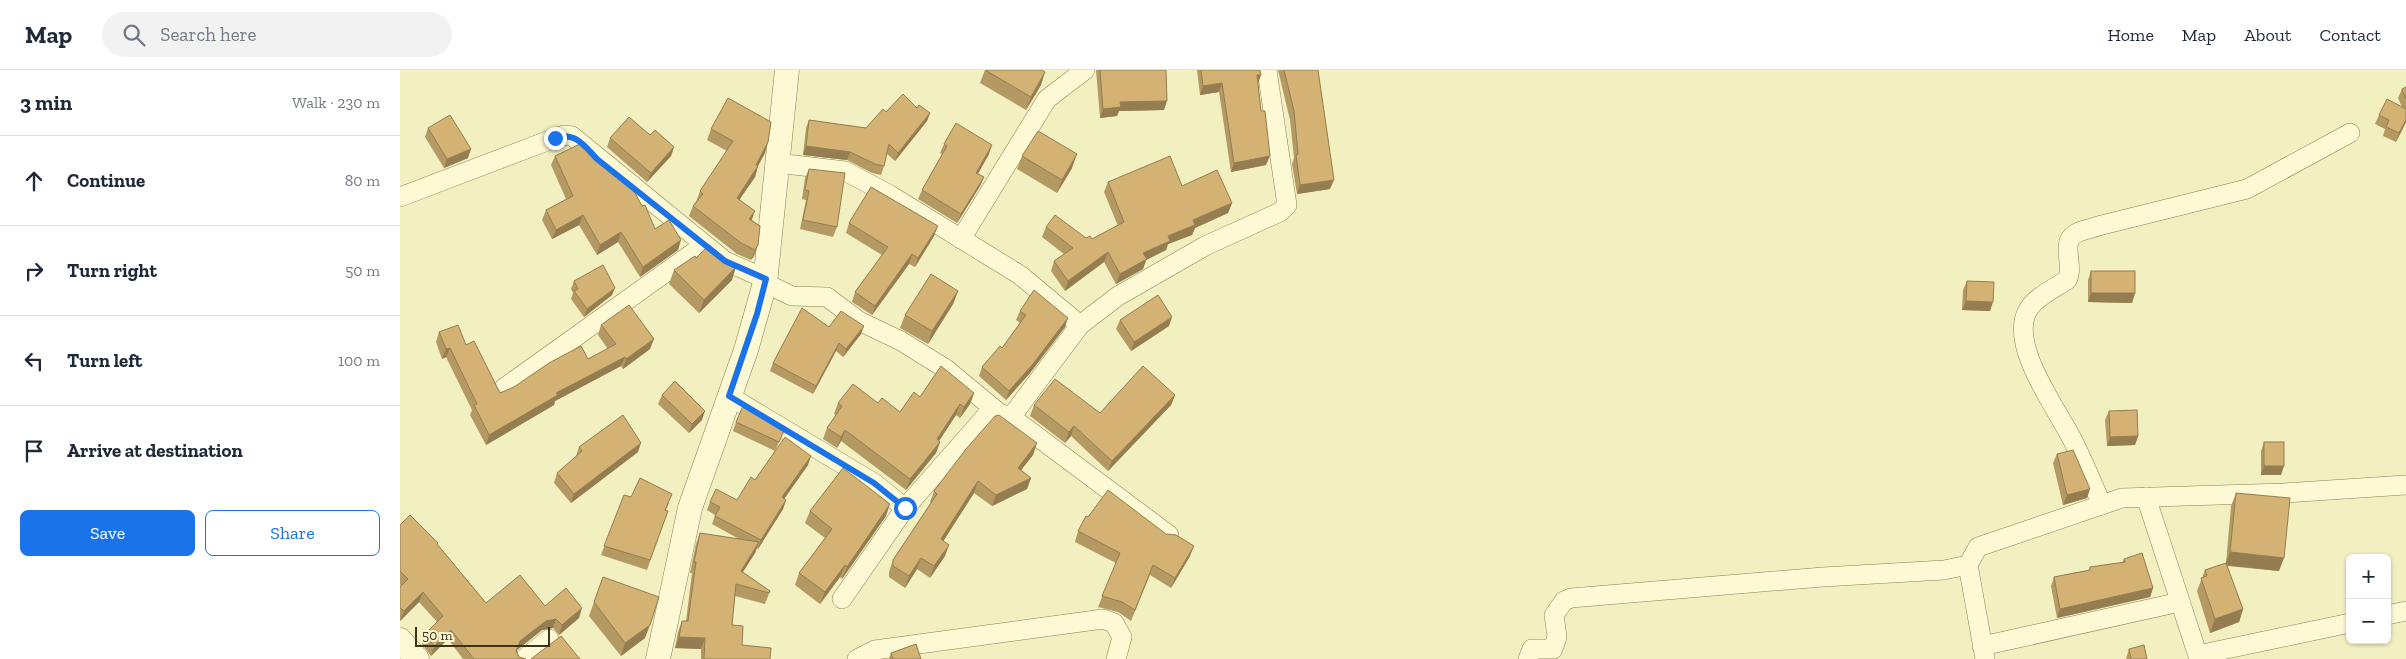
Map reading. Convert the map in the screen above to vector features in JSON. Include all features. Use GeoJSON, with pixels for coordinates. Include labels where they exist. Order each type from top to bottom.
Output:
{"type":"FeatureCollection","features":[{"type":"Feature","properties":{"kind":"street"},"geometry":{"type":"LineString","coordinates":[[658,659],[690,508],[746,350],[765,281],[786,70]]}},
{"type":"Feature","properties":{"kind":"street"},"geometry":{"type":"LineString","coordinates":[[961,239],[1047,99],[1086,70]]}},
{"type":"Feature","properties":{"kind":"street"},"geometry":{"type":"LineString","coordinates":[[842,599],[905,508],[985,418],[1005,415],[1080,325],[1118,296],[1205,246],[1280,212],[1287,205],[1267,70]]}},
{"type":"Feature","properties":{"kind":"street"},"geometry":{"type":"LineString","coordinates":[[2102,505],[2072,438],[2032,368],[2023,331],[2024,318],[2031,306],[2067,280],[2070,274],[2068,254],[2070,239],[2074,234],[2098,226],[2247,189],[2350,133]]}},
{"type":"Feature","properties":{"kind":"street"},"geometry":{"type":"LineString","coordinates":[[400,197],[564,135],[581,142],[597,159],[725,261],[792,296],[828,297],[860,321],[901,341],[946,369],[1005,415],[1170,534]]}},
{"type":"Feature","properties":{"kind":"street"},"geometry":{"type":"LineString","coordinates":[[777,164],[845,171],[890,195],[1020,275],[1080,325]]}},
{"type":"Feature","properties":{"kind":"street"},"geometry":{"type":"LineString","coordinates":[[504,388],[704,245]]}},
{"type":"Feature","properties":{"kind":"street"},"geometry":{"type":"LineString","coordinates":[[729,396],[874,483],[905,508]]}},
{"type":"Feature","properties":{"kind":"street"},"geometry":{"type":"LineString","coordinates":[[2180,602],[1983,652],[1968,565],[1978,547],[2122,498],[2284,493],[2406,485]]}},
{"type":"Feature","properties":{"kind":"street"},"geometry":{"type":"LineString","coordinates":[[2146,497],[2199,657],[2346,624]]}},
{"type":"Feature","properties":{"kind":"street"},"geometry":{"type":"LineString","coordinates":[[1528,659],[1532,649],[1553,649],[1557,637],[1554,615],[1564,601],[1571,598],[1823,577],[1944,570],[1968,565]]}},
{"type":"Feature","properties":{"kind":"street"},"geometry":{"type":"LineString","coordinates":[[2391,614],[2406,611]]}},
{"type":"Feature","properties":{"kind":"street"},"geometry":{"type":"LineString","coordinates":[[857,659],[875,650],[1103,619],[1114,623],[1122,637],[1116,659]]}},
{"type":"Feature","properties":{"kind":"street"},"geometry":{"type":"LineString","coordinates":[[400,640],[418,659]]}},
{"type":"Feature","properties":{"kind":"street"},"geometry":{"type":"LineString","coordinates":[[524,659],[549,640]]}},
{"type":"Feature","properties":{"kind":"building"},"geometry":{"type":"Polygon","coordinates":[[[985,70],[1042,70],[1045,72],[1031,97],[985,70]]]}},
{"type":"Feature","properties":{"kind":"building"},"geometry":{"type":"Polygon","coordinates":[[[1100,70],[1166,70],[1167,101],[1120,102],[1121,107],[1103,109],[1100,70]]]}},
{"type":"Feature","properties":{"kind":"building"},"geometry":{"type":"Polygon","coordinates":[[[1201,70],[1260,70],[1261,75],[1257,75],[1261,111],[1265,111],[1270,156],[1234,163],[1222,83],[1203,86],[1201,70]]]}},
{"type":"Feature","properties":{"kind":"building"},"geometry":{"type":"Polygon","coordinates":[[[1284,70],[1318,70],[1334,180],[1300,185],[1296,155],[1298,154],[1294,111],[1284,70]]]}},
{"type":"Feature","properties":{"kind":"building"},"geometry":{"type":"Polygon","coordinates":[[[2406,87],[2406,99],[2402,89],[2406,87]]]}},
{"type":"Feature","properties":{"kind":"building"},"geometry":{"type":"Polygon","coordinates":[[[903,94],[917,108],[919,105],[930,113],[898,153],[889,144],[884,166],[875,164],[850,152],[806,146],[809,120],[866,128],[883,109],[886,112],[903,94]]]}},
{"type":"Feature","properties":{"kind":"building"},"geometry":{"type":"Polygon","coordinates":[[[728,98],[771,122],[768,142],[756,165],[758,166],[737,198],[755,211],[749,219],[760,226],[758,245],[755,250],[741,243],[693,206],[703,194],[700,191],[733,141],[711,129],[728,98]]]}},
{"type":"Feature","properties":{"kind":"building"},"geometry":{"type":"Polygon","coordinates":[[[2387,99],[2406,109],[2406,120],[2399,133],[2386,127],[2389,120],[2379,115],[2387,99]]]}},
{"type":"Feature","properties":{"kind":"building"},"geometry":{"type":"Polygon","coordinates":[[[450,115],[471,149],[447,159],[428,128],[450,115]]]}},
{"type":"Feature","properties":{"kind":"building"},"geometry":{"type":"Polygon","coordinates":[[[629,117],[650,135],[655,130],[674,147],[651,173],[610,138],[629,117]]]}},
{"type":"Feature","properties":{"kind":"building"},"geometry":{"type":"Polygon","coordinates":[[[956,123],[992,145],[976,173],[984,177],[961,214],[922,190],[947,146],[944,144],[956,123]]]}},
{"type":"Feature","properties":{"kind":"building"},"geometry":{"type":"Polygon","coordinates":[[[1038,131],[1077,154],[1062,180],[1022,156],[1038,131]]]}},
{"type":"Feature","properties":{"kind":"building"},"geometry":{"type":"Polygon","coordinates":[[[580,144],[632,187],[642,206],[645,205],[655,229],[669,220],[681,240],[643,267],[621,232],[600,245],[583,215],[556,230],[546,210],[573,196],[555,156],[580,144]]]}},
{"type":"Feature","properties":{"kind":"building"},"geometry":{"type":"Polygon","coordinates":[[[1170,156],[1182,186],[1217,170],[1232,203],[1193,220],[1195,225],[1168,236],[1170,241],[1143,253],[1147,259],[1120,274],[1108,252],[1068,281],[1054,261],[1073,248],[1046,227],[1055,215],[1086,238],[1090,236],[1092,239],[1124,222],[1108,182],[1170,156]]]}},
{"type":"Feature","properties":{"kind":"building"},"geometry":{"type":"Polygon","coordinates":[[[809,169],[845,173],[837,227],[803,220],[809,191],[805,190],[809,169]]]}},
{"type":"Feature","properties":{"kind":"building"},"geometry":{"type":"Polygon","coordinates":[[[871,187],[938,226],[918,258],[912,254],[875,306],[855,292],[888,247],[849,223],[871,187]]]}},
{"type":"Feature","properties":{"kind":"building"},"geometry":{"type":"Polygon","coordinates":[[[709,245],[736,267],[704,300],[674,270],[695,256],[696,258],[709,245]]]}},
{"type":"Feature","properties":{"kind":"building"},"geometry":{"type":"Polygon","coordinates":[[[603,265],[615,288],[587,309],[574,291],[578,289],[574,281],[603,265]]]}},
{"type":"Feature","properties":{"kind":"building"},"geometry":{"type":"Polygon","coordinates":[[[2091,271],[2135,271],[2135,293],[2091,293],[2091,271]]]}},
{"type":"Feature","properties":{"kind":"building"},"geometry":{"type":"Polygon","coordinates":[[[931,274],[958,291],[932,331],[905,315],[931,274]]]}},
{"type":"Feature","properties":{"kind":"building"},"geometry":{"type":"Polygon","coordinates":[[[1967,281],[1994,282],[1993,302],[1966,301],[1967,281]]]}},
{"type":"Feature","properties":{"kind":"building"},"geometry":{"type":"Polygon","coordinates":[[[1034,290],[1068,318],[1033,364],[1009,391],[982,367],[1000,346],[1002,348],[1026,315],[1020,311],[1034,290]]]}},
{"type":"Feature","properties":{"kind":"building"},"geometry":{"type":"Polygon","coordinates":[[[1158,295],[1172,317],[1134,342],[1120,320],[1158,295]]]}},
{"type":"Feature","properties":{"kind":"building"},"geometry":{"type":"Polygon","coordinates":[[[629,305],[654,339],[626,359],[625,357],[556,393],[558,395],[489,435],[474,405],[477,404],[450,348],[446,349],[439,332],[458,325],[466,345],[474,341],[500,393],[514,387],[549,363],[581,346],[588,359],[616,344],[601,325],[629,305]]]}},
{"type":"Feature","properties":{"kind":"building"},"geometry":{"type":"Polygon","coordinates":[[[802,308],[829,327],[841,311],[864,326],[846,349],[839,343],[816,386],[773,363],[802,308]]]}},
{"type":"Feature","properties":{"kind":"building"},"geometry":{"type":"Polygon","coordinates":[[[941,366],[974,393],[964,407],[960,404],[937,439],[940,442],[910,479],[845,430],[841,437],[827,428],[842,406],[838,403],[853,384],[878,403],[882,398],[900,412],[914,392],[920,397],[941,366]]]}},
{"type":"Feature","properties":{"kind":"building"},"geometry":{"type":"Polygon","coordinates":[[[1143,366],[1175,395],[1112,461],[1074,426],[1069,432],[1034,405],[1055,379],[1100,413],[1143,366]]]}},
{"type":"Feature","properties":{"kind":"building"},"geometry":{"type":"Polygon","coordinates":[[[675,381],[705,411],[692,424],[662,395],[675,381]]]}},
{"type":"Feature","properties":{"kind":"building"},"geometry":{"type":"Polygon","coordinates":[[[743,406],[784,431],[779,442],[736,422],[743,406]]]}},
{"type":"Feature","properties":{"kind":"building"},"geometry":{"type":"Polygon","coordinates":[[[2137,410],[2138,436],[2110,437],[2109,411],[2137,410]]]}},
{"type":"Feature","properties":{"kind":"building"},"geometry":{"type":"Polygon","coordinates":[[[623,415],[641,443],[574,494],[557,473],[582,451],[579,447],[623,415]]]}},
{"type":"Feature","properties":{"kind":"building"},"geometry":{"type":"Polygon","coordinates":[[[999,415],[1037,443],[1018,468],[1031,478],[996,495],[978,481],[941,539],[949,545],[934,566],[921,558],[909,576],[893,566],[893,560],[937,494],[934,491],[966,449],[995,416],[999,415]]]}},
{"type":"Feature","properties":{"kind":"building"},"geometry":{"type":"Polygon","coordinates":[[[785,437],[811,456],[782,497],[786,500],[761,540],[715,516],[720,507],[710,502],[716,489],[737,500],[751,477],[755,480],[785,437]]]}},
{"type":"Feature","properties":{"kind":"building"},"geometry":{"type":"Polygon","coordinates":[[[2264,442],[2284,442],[2284,466],[2264,466],[2264,442]]]}},
{"type":"Feature","properties":{"kind":"building"},"geometry":{"type":"Polygon","coordinates":[[[2073,450],[2090,489],[2067,495],[2057,454],[2073,450]]]}},
{"type":"Feature","properties":{"kind":"building"},"geometry":{"type":"Polygon","coordinates":[[[843,468],[890,504],[847,567],[845,565],[825,592],[799,573],[832,529],[810,511],[843,468]]]}},
{"type":"Feature","properties":{"kind":"building"},"geometry":{"type":"Polygon","coordinates":[[[640,478],[672,494],[665,510],[668,511],[650,560],[604,546],[624,495],[631,497],[640,478]]]}},
{"type":"Feature","properties":{"kind":"building"},"geometry":{"type":"Polygon","coordinates":[[[1108,490],[1166,534],[1176,535],[1194,546],[1175,578],[1153,565],[1135,610],[1122,602],[1102,596],[1120,553],[1078,531],[1086,516],[1088,517],[1108,490]]]}},
{"type":"Feature","properties":{"kind":"building"},"geometry":{"type":"Polygon","coordinates":[[[2236,493],[2290,498],[2284,558],[2230,552],[2236,493]]]}},
{"type":"Feature","properties":{"kind":"building"},"geometry":{"type":"Polygon","coordinates":[[[410,515],[438,543],[486,603],[520,575],[545,606],[566,588],[582,608],[562,625],[556,619],[546,621],[520,641],[516,651],[519,657],[526,659],[474,659],[451,630],[434,646],[425,634],[443,616],[423,592],[404,611],[400,608],[400,587],[408,579],[400,571],[400,525],[410,515]]]}},
{"type":"Feature","properties":{"kind":"building"},"geometry":{"type":"Polygon","coordinates":[[[700,533],[759,542],[741,571],[770,591],[769,593],[736,584],[732,625],[743,626],[742,645],[771,648],[770,659],[704,659],[705,638],[679,637],[682,621],[688,621],[696,562],[694,562],[700,533]]]}},
{"type":"Feature","properties":{"kind":"building"},"geometry":{"type":"Polygon","coordinates":[[[2142,553],[2153,588],[2060,609],[2054,577],[2090,570],[2090,567],[2125,562],[2124,559],[2142,553]]]}},
{"type":"Feature","properties":{"kind":"building"},"geometry":{"type":"Polygon","coordinates":[[[2226,563],[2243,609],[2215,619],[2201,578],[2207,576],[2205,570],[2226,563]]]}},
{"type":"Feature","properties":{"kind":"building"},"geometry":{"type":"Polygon","coordinates":[[[603,577],[659,597],[650,625],[625,643],[594,602],[603,577]]]}},
{"type":"Feature","properties":{"kind":"building"},"geometry":{"type":"Polygon","coordinates":[[[561,636],[580,659],[531,659],[561,636]]]}},
{"type":"Feature","properties":{"kind":"building"},"geometry":{"type":"Polygon","coordinates":[[[916,644],[921,659],[893,659],[891,653],[916,644]]]}},
{"type":"Feature","properties":{"kind":"building"},"geometry":{"type":"Polygon","coordinates":[[[2144,645],[2147,659],[2131,659],[2129,649],[2144,645]]]}},
{"type":"Feature","properties":{"kind":"route"},"geometry":{"type":"LineString","coordinates":[[555,138],[564,135],[572,136],[581,142],[597,159],[725,261],[766,279],[746,350],[729,396],[874,483],[905,508]]}}]}
